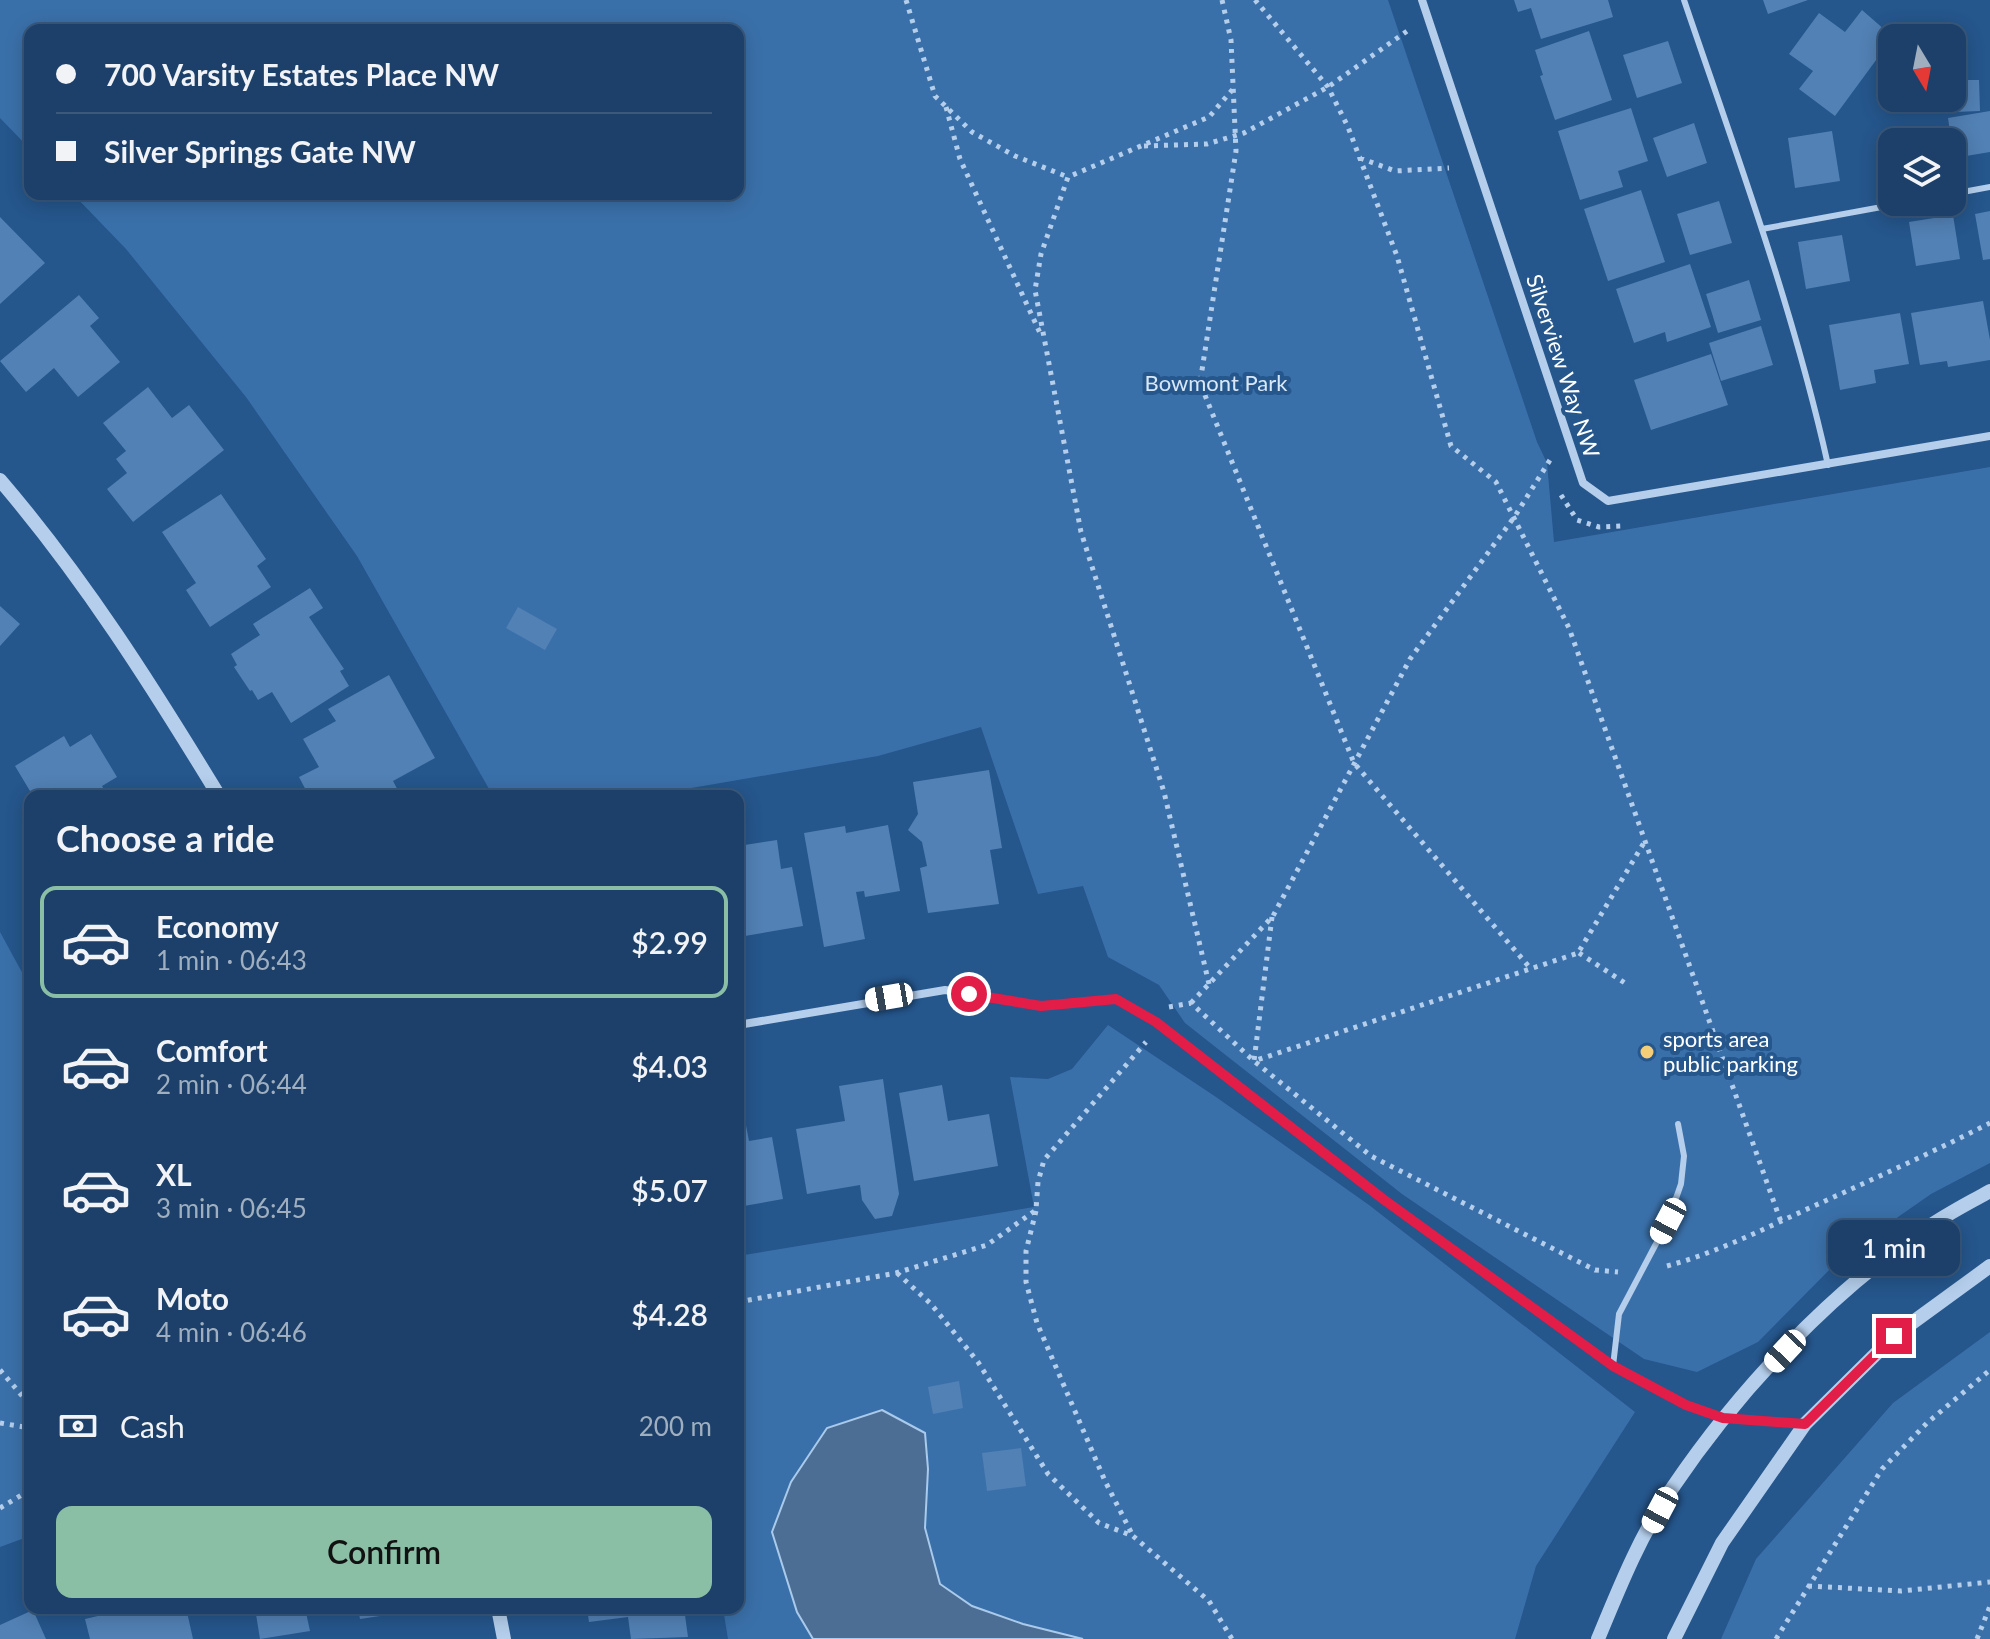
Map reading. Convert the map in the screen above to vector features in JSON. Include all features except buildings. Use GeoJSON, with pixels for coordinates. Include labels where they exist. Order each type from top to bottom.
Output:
{"type":"FeatureCollection","features":[{"type":"Feature","properties":{"kind":"street","name":"Silverview Way NW"},"geometry":{"type":"LineString","coordinates":[[1422,0],[1583,483],[1608,501],[1990,436]]}},
{"type":"Feature","properties":{"kind":"street"},"geometry":{"type":"LineString","coordinates":[[0,480],[79,580],[145,675],[215,790]]}},
{"type":"Feature","properties":{"kind":"street"},"geometry":{"type":"LineString","coordinates":[[744,1024],[945,990],[1041,1006]]}},
{"type":"Feature","properties":{"kind":"street"},"geometry":{"type":"LineString","coordinates":[[1598,1639],[1625,1574],[1671,1489],[1723,1418],[1827,1306],[1926,1228],[1990,1191]]}},
{"type":"Feature","properties":{"kind":"street"},"geometry":{"type":"LineString","coordinates":[[1674,1639],[1722,1543],[1805,1424],[1894,1336],[1990,1266]]}},
{"type":"Feature","properties":{"kind":"street"},"geometry":{"type":"LineString","coordinates":[[499,1614],[504,1639]]}},
{"type":"Feature","properties":{"kind":"lane"},"geometry":{"type":"LineString","coordinates":[[1684,0],[1762,229],[1828,465]]}},
{"type":"Feature","properties":{"kind":"lane"},"geometry":{"type":"LineString","coordinates":[[1966,191],[1990,187]]}},
{"type":"Feature","properties":{"kind":"lane"},"geometry":{"type":"LineString","coordinates":[[1762,229],[1878,208]]}},
{"type":"Feature","properties":{"kind":"lane"},"geometry":{"type":"LineString","coordinates":[[1041,1006],[1116,999],[1156,1022],[1383,1199],[1613,1366],[1686,1405],[1723,1418],[1805,1424]]}},
{"type":"Feature","properties":{"kind":"lane"},"geometry":{"type":"LineString","coordinates":[[1613,1366],[1619,1314],[1668,1221],[1681,1184],[1684,1156],[1678,1124]]}},
{"type":"Feature","properties":{"kind":"path"},"geometry":{"type":"LineString","coordinates":[[906,0],[935,96],[972,132],[1015,156],[1068,177],[1209,117],[1234,88]]}},
{"type":"Feature","properties":{"kind":"path"},"geometry":{"type":"LineString","coordinates":[[1222,0],[1231,40],[1236,151],[1200,383],[1354,763],[1531,969]]}},
{"type":"Feature","properties":{"kind":"path"},"geometry":{"type":"LineString","coordinates":[[1258,1],[1328,87],[1359,158],[1397,256],[1451,446],[1496,482],[1569,628],[1781,1222]]}},
{"type":"Feature","properties":{"kind":"path"},"geometry":{"type":"LineString","coordinates":[[1139,147],[1207,144],[1236,136],[1328,87],[1427,17]]}},
{"type":"Feature","properties":{"kind":"path"},"geometry":{"type":"LineString","coordinates":[[946,106],[960,159],[1044,341]]}},
{"type":"Feature","properties":{"kind":"path"},"geometry":{"type":"LineString","coordinates":[[1359,158],[1395,171],[1449,168]]}},
{"type":"Feature","properties":{"kind":"path"},"geometry":{"type":"LineString","coordinates":[[1068,177],[1041,254],[1035,290],[1081,532],[1164,792],[1209,984]]}},
{"type":"Feature","properties":{"kind":"path"},"geometry":{"type":"LineString","coordinates":[[1133,1536],[1105,1481],[1037,1323],[1026,1282],[1026,1251],[1044,1160],[1150,1037],[1156,1022],[1171,1005],[1191,1003],[1273,916],[1410,659],[1515,516],[1550,460]]}},
{"type":"Feature","properties":{"kind":"path"},"geometry":{"type":"LineString","coordinates":[[1254,1061],[1578,953],[1645,841]]}},
{"type":"Feature","properties":{"kind":"path"},"geometry":{"type":"LineString","coordinates":[[1254,1061],[1273,916]]}},
{"type":"Feature","properties":{"kind":"path"},"geometry":{"type":"LineString","coordinates":[[1578,953],[1628,985]]}},
{"type":"Feature","properties":{"kind":"path"},"geometry":{"type":"LineString","coordinates":[[1191,1003],[1254,1061],[1371,1156],[1595,1270],[1640,1274],[1692,1259],[1781,1222],[1990,1123]]}},
{"type":"Feature","properties":{"kind":"path"},"geometry":{"type":"LineString","coordinates":[[744,1301],[896,1273],[987,1245],[1036,1210]]}},
{"type":"Feature","properties":{"kind":"path"},"geometry":{"type":"LineString","coordinates":[[896,1273],[931,1304],[978,1362],[1048,1474],[1099,1523],[1133,1536],[1209,1601],[1232,1639]]}},
{"type":"Feature","properties":{"kind":"path"},"geometry":{"type":"LineString","coordinates":[[0,1370],[24,1398]]}},
{"type":"Feature","properties":{"kind":"path"},"geometry":{"type":"LineString","coordinates":[[1776,1639],[1882,1469],[1927,1423],[1990,1370]]}},
{"type":"Feature","properties":{"kind":"path"},"geometry":{"type":"LineString","coordinates":[[0,1423],[24,1427]]}},
{"type":"Feature","properties":{"kind":"path"},"geometry":{"type":"LineString","coordinates":[[0,1508],[24,1494]]}},
{"type":"Feature","properties":{"kind":"path"},"geometry":{"type":"LineString","coordinates":[[1808,1586],[1901,1591],[1990,1582]]}},
{"type":"Feature","properties":{"kind":"path"},"geometry":{"type":"LineString","coordinates":[[1977,1639],[1990,1606]]}},
{"type":"Feature","properties":{"kind":"green space","name":"Bowmont Park"},"geometry":{"type":"Polygon","coordinates":[[[0,0],[1388,0],[1537,442],[1547,463],[1554,542],[1990,467],[1990,1163],[1931,1194],[1845,1254],[1758,1342],[1697,1372],[1644,1359],[1402,1194],[1185,1023],[1159,985],[1108,957],[1083,886],[1038,894],[981,727],[878,756],[680,790],[490,790],[357,556],[246,397],[126,249],[79,200],[744,200],[744,24],[24,24],[24,143],[0,118],[0,0]]]}},
{"type":"Feature","properties":{"kind":"green space"},"geometry":{"type":"Polygon","coordinates":[[[0,932],[24,976],[24,1538],[0,1547],[0,932]]]}},
{"type":"Feature","properties":{"kind":"green space"},"geometry":{"type":"Polygon","coordinates":[[[1108,1025],[1369,1205],[1635,1412],[1536,1566],[1515,1639],[728,1639],[724,1614],[744,1614],[744,1255],[1034,1207],[1010,1077],[1048,1079],[1072,1069],[1108,1025]]]}},
{"type":"Feature","properties":{"kind":"green space"},"geometry":{"type":"Polygon","coordinates":[[[1990,1332],[1990,1639],[1721,1639],[1756,1559],[1893,1403],[1990,1332]]]}},
{"type":"Feature","properties":{"kind":"shaded area"},"geometry":{"type":"Polygon","coordinates":[[[882,1410],[925,1433],[928,1469],[925,1528],[940,1584],[972,1606],[1023,1624],[1083,1639],[813,1639],[797,1612],[772,1532],[791,1482],[827,1428],[882,1410]]]}},
{"type":"Feature","properties":{"kind":"place","name":"sports area public parking"},"geometry":{"type":"Point","coordinates":[1647,1052]}},
{"type":"Feature","properties":{"kind":"route"},"geometry":{"type":"LineString","coordinates":[[969,994],[1041,1006],[1116,999],[1156,1022],[1383,1199],[1613,1366],[1686,1405],[1723,1418],[1805,1424],[1894,1336]]}}]}
